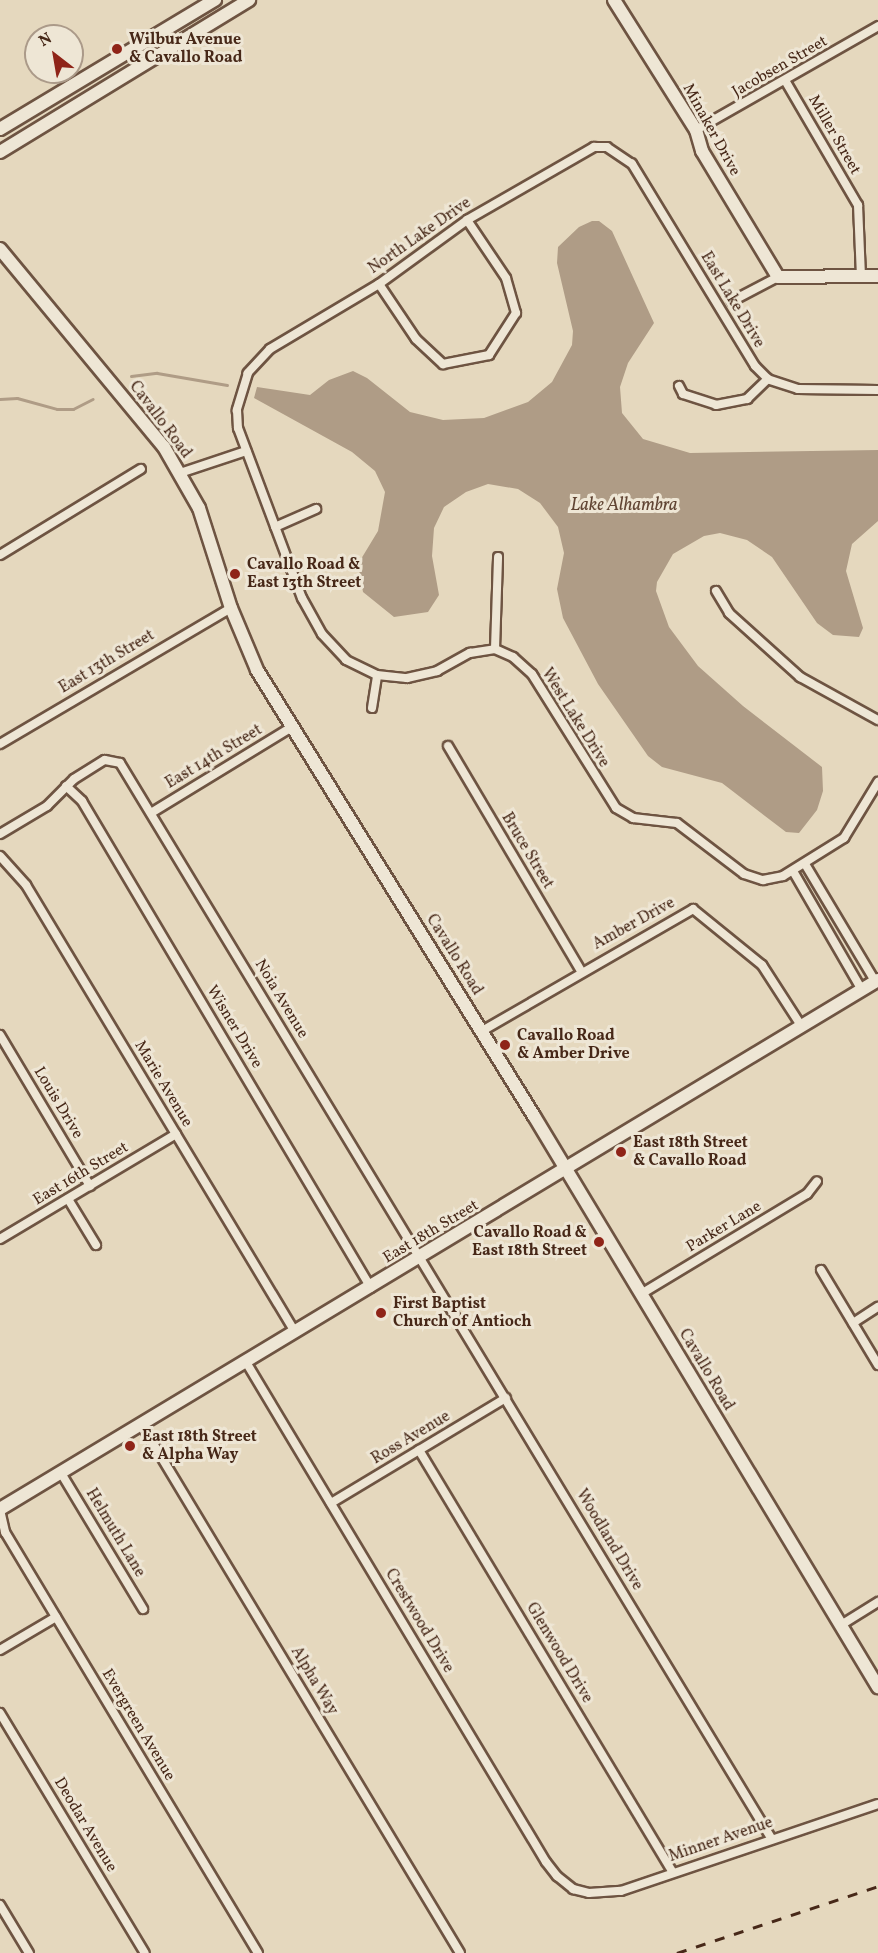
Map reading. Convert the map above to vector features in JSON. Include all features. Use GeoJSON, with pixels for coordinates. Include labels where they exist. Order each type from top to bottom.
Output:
{"type":"FeatureCollection","features":[{"type":"Feature","properties":{"kind":"street"},"geometry":{"type":"LineString","coordinates":[[0,129],[215,0]]}},
{"type":"Feature","properties":{"kind":"street","name":"Minaker Drive"},"geometry":{"type":"LineString","coordinates":[[614,0],[696,130],[702,151],[778,277]]}},
{"type":"Feature","properties":{"kind":"street"},"geometry":{"type":"LineString","coordinates":[[0,152],[244,2]]}},
{"type":"Feature","properties":{"kind":"street","name":"Jacobsen Street"},"geometry":{"type":"LineString","coordinates":[[696,130],[877,30]]}},
{"type":"Feature","properties":{"kind":"street","name":"Miller Street"},"geometry":{"type":"LineString","coordinates":[[786,82],[858,205],[861,276]]}},
{"type":"Feature","properties":{"kind":"street","name":"North Lake Drive"},"geometry":{"type":"LineString","coordinates":[[246,451],[238,428],[237,410],[244,384],[255,363],[270,349],[379,284],[467,220],[578,153],[594,147],[607,147]]}},
{"type":"Feature","properties":{"kind":"street","name":"East Lake Drive"},"geometry":{"type":"LineString","coordinates":[[607,147],[632,164],[755,366],[768,379]]}},
{"type":"Feature","properties":{"kind":"street"},"geometry":{"type":"LineString","coordinates":[[379,284],[416,339],[443,363],[489,355],[516,313],[506,278],[467,220]]}},
{"type":"Feature","properties":{"kind":"street","name":"Cavallo Road"},"geometry":{"type":"LineString","coordinates":[[0,249],[164,447],[180,472],[199,508],[231,608],[257,670],[482,1031],[878,1687]]}},
{"type":"Feature","properties":{"kind":"street"},"geometry":{"type":"LineString","coordinates":[[732,301],[778,277],[878,276]]}},
{"type":"Feature","properties":{"kind":"street"},"geometry":{"type":"LineString","coordinates":[[679,386],[683,394],[716,405],[747,399],[768,379],[798,389],[878,390]]}},
{"type":"Feature","properties":{"kind":"street"},"geometry":{"type":"LineString","coordinates":[[180,472],[246,451],[302,598],[322,634],[346,660],[377,675],[407,678],[437,671],[470,653],[495,649],[498,557]]}},
{"type":"Feature","properties":{"kind":"street"},"geometry":{"type":"LineString","coordinates":[[0,555],[141,469]]}},
{"type":"Feature","properties":{"kind":"street"},"geometry":{"type":"LineString","coordinates":[[275,527],[316,509]]}},
{"type":"Feature","properties":{"kind":"street"},"geometry":{"type":"LineString","coordinates":[[716,591],[729,613],[800,677],[878,720]]}},
{"type":"Feature","properties":{"kind":"street","name":"East 13th Street"},"geometry":{"type":"LineString","coordinates":[[0,744],[231,608]]}},
{"type":"Feature","properties":{"kind":"street","name":"West Lake Drive"},"geometry":{"type":"LineString","coordinates":[[495,649],[513,657],[532,674],[616,808],[633,818],[677,823],[744,874],[763,880],[800,867],[844,838],[878,782]]}},
{"type":"Feature","properties":{"kind":"street"},"geometry":{"type":"LineString","coordinates":[[372,708],[377,675]]}},
{"type":"Feature","properties":{"kind":"street","name":"East 14th Street"},"geometry":{"type":"LineString","coordinates":[[151,813],[292,727]]}},
{"type":"Feature","properties":{"kind":"street","name":"Bruce Street"},"geometry":{"type":"LineString","coordinates":[[448,746],[581,971]]}},
{"type":"Feature","properties":{"kind":"street","name":"Noia Avenue"},"geometry":{"type":"LineString","coordinates":[[66,786],[105,760],[113,759],[120,763],[420,1258]]}},
{"type":"Feature","properties":{"kind":"street"},"geometry":{"type":"LineString","coordinates":[[0,834],[47,806],[66,786]]}},
{"type":"Feature","properties":{"kind":"street","name":"Wisner Drive"},"geometry":{"type":"LineString","coordinates":[[66,786],[82,801],[370,1288]]}},
{"type":"Feature","properties":{"kind":"street","name":"Marie Avenue"},"geometry":{"type":"LineString","coordinates":[[0,856],[26,885],[295,1332]]}},
{"type":"Feature","properties":{"kind":"street"},"geometry":{"type":"LineString","coordinates":[[800,867],[876,980]]}},
{"type":"Feature","properties":{"kind":"street"},"geometry":{"type":"LineString","coordinates":[[800,867],[862,990]]}},
{"type":"Feature","properties":{"kind":"street","name":"Amber Drive"},"geometry":{"type":"LineString","coordinates":[[482,1031],[581,971],[693,909],[762,965],[802,1027]]}},
{"type":"Feature","properties":{"kind":"street","name":"East 18th Street"},"geometry":{"type":"LineString","coordinates":[[0,1510],[802,1027],[876,980]]}},
{"type":"Feature","properties":{"kind":"street","name":"Louis Drive"},"geometry":{"type":"LineString","coordinates":[[0,1035],[90,1186]]}},
{"type":"Feature","properties":{"kind":"street","name":"East 16th Street"},"geometry":{"type":"LineString","coordinates":[[2,1235],[68,1199],[177,1134]]}},
{"type":"Feature","properties":{"kind":"street","name":"Parker Lane"},"geometry":{"type":"LineString","coordinates":[[641,1294],[807,1194],[817,1181]]}},
{"type":"Feature","properties":{"kind":"street"},"geometry":{"type":"LineString","coordinates":[[68,1199],[96,1245]]}},
{"type":"Feature","properties":{"kind":"street","name":"Woodland Drive"},"geometry":{"type":"LineString","coordinates":[[420,1258],[771,1838]]}},
{"type":"Feature","properties":{"kind":"street"},"geometry":{"type":"LineString","coordinates":[[821,1270],[878,1365]]}},
{"type":"Feature","properties":{"kind":"street"},"geometry":{"type":"LineString","coordinates":[[853,1323],[878,1307]]}},
{"type":"Feature","properties":{"kind":"street","name":"Crestwood Drive"},"geometry":{"type":"LineString","coordinates":[[246,1362],[546,1862],[556,1876],[573,1889]]}},
{"type":"Feature","properties":{"kind":"street","name":"Ross Avenue"},"geometry":{"type":"LineString","coordinates":[[331,1503],[506,1398]]}},
{"type":"Feature","properties":{"kind":"street","name":"Alpha Way"},"geometry":{"type":"LineString","coordinates":[[142,1425],[460,1953]]}},
{"type":"Feature","properties":{"kind":"street","name":"Glenwood Drive"},"geometry":{"type":"LineString","coordinates":[[419,1450],[673,1872]]}},
{"type":"Feature","properties":{"kind":"street","name":"Helmuth Lane"},"geometry":{"type":"LineString","coordinates":[[62,1473],[143,1609]]}},
{"type":"Feature","properties":{"kind":"street","name":"Evergreen Avenue"},"geometry":{"type":"LineString","coordinates":[[0,1510],[3,1534],[56,1617],[258,1953]]}},
{"type":"Feature","properties":{"kind":"street"},"geometry":{"type":"LineString","coordinates":[[841,1626],[878,1602]]}},
{"type":"Feature","properties":{"kind":"street"},"geometry":{"type":"LineString","coordinates":[[0,1650],[56,1617]]}},
{"type":"Feature","properties":{"kind":"street","name":"Deodar Avenue"},"geometry":{"type":"LineString","coordinates":[[0,1713],[145,1953]]}},
{"type":"Feature","properties":{"kind":"street","name":"Minner Avenue"},"geometry":{"type":"LineString","coordinates":[[573,1889],[589,1893],[621,1891],[771,1838],[878,1804]]}},
{"type":"Feature","properties":{"kind":"street"},"geometry":{"type":"LineString","coordinates":[[0,1905],[29,1953]]}},
{"type":"Feature","properties":{"kind":"water","name":"Lake Alhambra"},"geometry":{"type":"Polygon","coordinates":[[[592,221],[599,221],[612,231],[654,323],[628,363],[620,387],[622,413],[643,439],[690,453],[878,450],[878,521],[852,544],[846,571],[863,628],[859,637],[833,635],[817,623],[772,557],[747,540],[720,533],[704,536],[673,554],[657,582],[656,591],[669,627],[698,666],[743,706],[822,767],[823,791],[817,810],[799,833],[786,832],[722,783],[662,767],[648,756],[598,684],[563,618],[557,589],[564,553],[558,527],[540,503],[518,489],[488,484],[466,492],[444,507],[434,528],[432,556],[439,595],[428,612],[394,617],[363,592],[358,564],[378,531],[385,492],[375,471],[352,452],[254,398],[257,387],[310,395],[329,380],[353,371],[367,378],[410,412],[443,420],[484,418],[528,402],[552,382],[572,345],[573,331],[557,263],[558,247],[579,227],[592,221]]]}},
{"type":"Feature","properties":{"kind":"waterway"},"geometry":{"type":"LineString","coordinates":[[131,376],[157,373],[227,385]]}},
{"type":"Feature","properties":{"kind":"waterway"},"geometry":{"type":"LineString","coordinates":[[0,399],[17,398],[57,409],[73,409],[93,399]]}},
{"type":"Feature","properties":{"kind":"railway"},"geometry":{"type":"LineString","coordinates":[[677,1953],[878,1886]]}},
{"type":"Feature","properties":{"kind":"place","name":"Wilbur Avenue & Cavallo Road"},"geometry":{"type":"Point","coordinates":[117,49]}},
{"type":"Feature","properties":{"kind":"place","name":"Cavallo Road & East 13th Street"},"geometry":{"type":"Point","coordinates":[235,574]}},
{"type":"Feature","properties":{"kind":"place","name":"Cavallo Road & Amber Drive"},"geometry":{"type":"Point","coordinates":[505,1045]}},
{"type":"Feature","properties":{"kind":"place","name":"East 18th Street & Cavallo Road"},"geometry":{"type":"Point","coordinates":[621,1152]}},
{"type":"Feature","properties":{"kind":"place","name":"Cavallo Road & East 18th Street"},"geometry":{"type":"Point","coordinates":[599,1242]}},
{"type":"Feature","properties":{"kind":"place","name":"First Baptist Church of Antioch"},"geometry":{"type":"Point","coordinates":[381,1313]}},
{"type":"Feature","properties":{"kind":"place","name":"East 18th Street & Alpha Way"},"geometry":{"type":"Point","coordinates":[130,1446]}}]}
